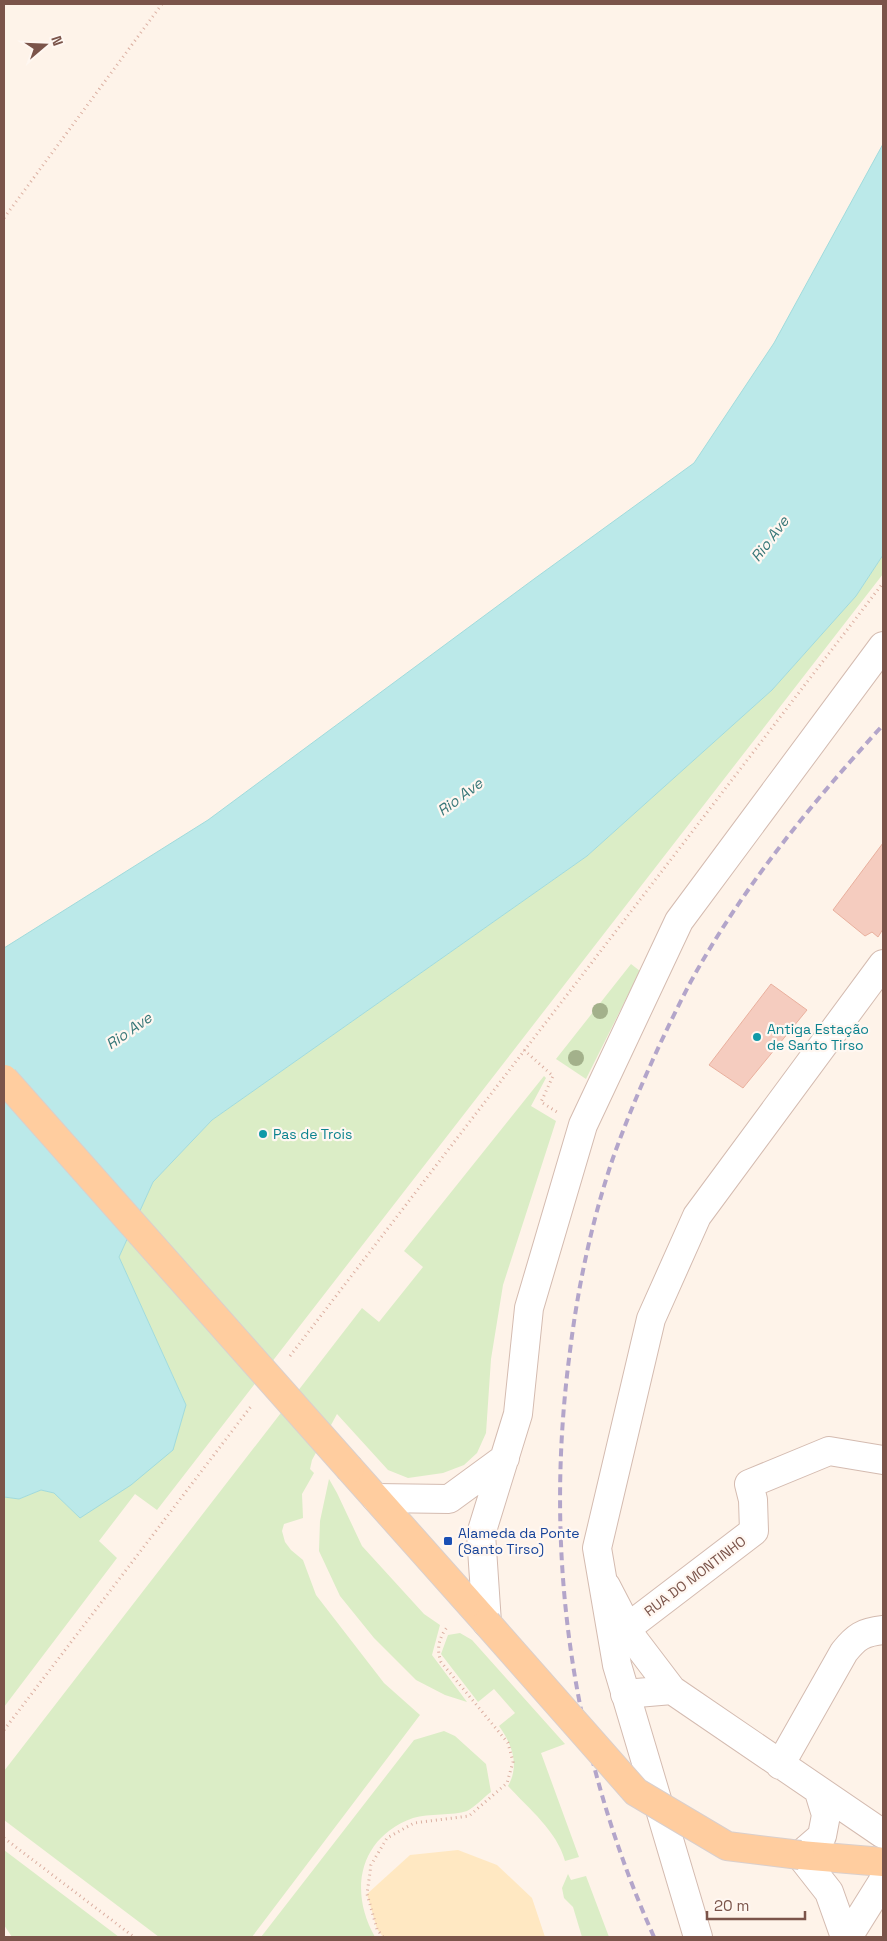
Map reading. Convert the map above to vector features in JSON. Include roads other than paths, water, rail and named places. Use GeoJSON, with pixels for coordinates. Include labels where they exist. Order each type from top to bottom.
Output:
{"type":"FeatureCollection","features":[{"type":"Feature","properties":{"kind":"main road"},"geometry":{"type":"LineString","coordinates":[[4,1079],[636,1792],[727,1846],[800,1855],[883,1862]]}},
{"type":"Feature","properties":{"kind":"street"},"geometry":{"type":"LineString","coordinates":[[487,1624],[481,1534],[518,1414],[529,1308],[583,1125],[679,921],[883,646]]}},
{"type":"Feature","properties":{"kind":"street"},"geometry":{"type":"LineString","coordinates":[[698,1937],[617,1666],[597,1548],[651,1319],[698,1216],[883,964]]}},
{"type":"Feature","properties":{"kind":"street","name":"RUA DO MONTINHO"},"geometry":{"type":"LineString","coordinates":[[627,1628],[754,1531],[753,1500],[749,1484],[829,1451],[883,1460]]}},
{"type":"Feature","properties":{"kind":"street"},"geometry":{"type":"LineString","coordinates":[[376,1498],[449,1499],[505,1458]]}},
{"type":"Feature","properties":{"kind":"street"},"geometry":{"type":"LineString","coordinates":[[603,1580],[634,1640],[672,1690],[883,1834]]}},
{"type":"Feature","properties":{"kind":"street"},"geometry":{"type":"LineString","coordinates":[[780,1765],[844,1652],[856,1637],[883,1630]]}},
{"type":"Feature","properties":{"kind":"street"},"geometry":{"type":"LineString","coordinates":[[625,1694],[672,1690]]}},
{"type":"Feature","properties":{"kind":"street"},"geometry":{"type":"LineString","coordinates":[[819,1792],[826,1815],[822,1836],[800,1855],[829,1892],[847,1937]]}},
{"type":"Feature","properties":{"kind":"street"},"geometry":{"type":"LineString","coordinates":[[847,1937],[883,1881]]}},
{"type":"Feature","properties":{"kind":"water","name":"Rio Ave"},"geometry":{"type":"Polygon","coordinates":[[[883,144],[883,555],[856,596],[772,690],[587,856],[212,1120],[153,1182],[119,1257],[186,1405],[173,1450],[131,1485],[80,1518],[54,1493],[41,1490],[19,1499],[4,1497],[4,948],[208,820],[694,463],[774,343],[883,144]]]}},
{"type":"Feature","properties":{"kind":"railway"},"geometry":{"type":"LineString","coordinates":[[654,1937],[625,1867],[602,1795],[584,1723],[571,1650],[563,1576],[560,1502],[562,1427],[577,1302],[592,1229],[613,1158],[648,1069],[690,983],[732,914],[779,848],[829,786],[883,725]]}},
{"type":"Feature","properties":{"kind":"place","name":"Antiga Estação de Santo Tirso"},"geometry":{"type":"Point","coordinates":[757,1037]}},
{"type":"Feature","properties":{"kind":"place","name":"Pas de Trois"},"geometry":{"type":"Point","coordinates":[263,1134]}},
{"type":"Feature","properties":{"kind":"place","name":"Alameda da Ponte (Santo Tirso)"},"geometry":{"type":"Point","coordinates":[448,1541]}}]}
